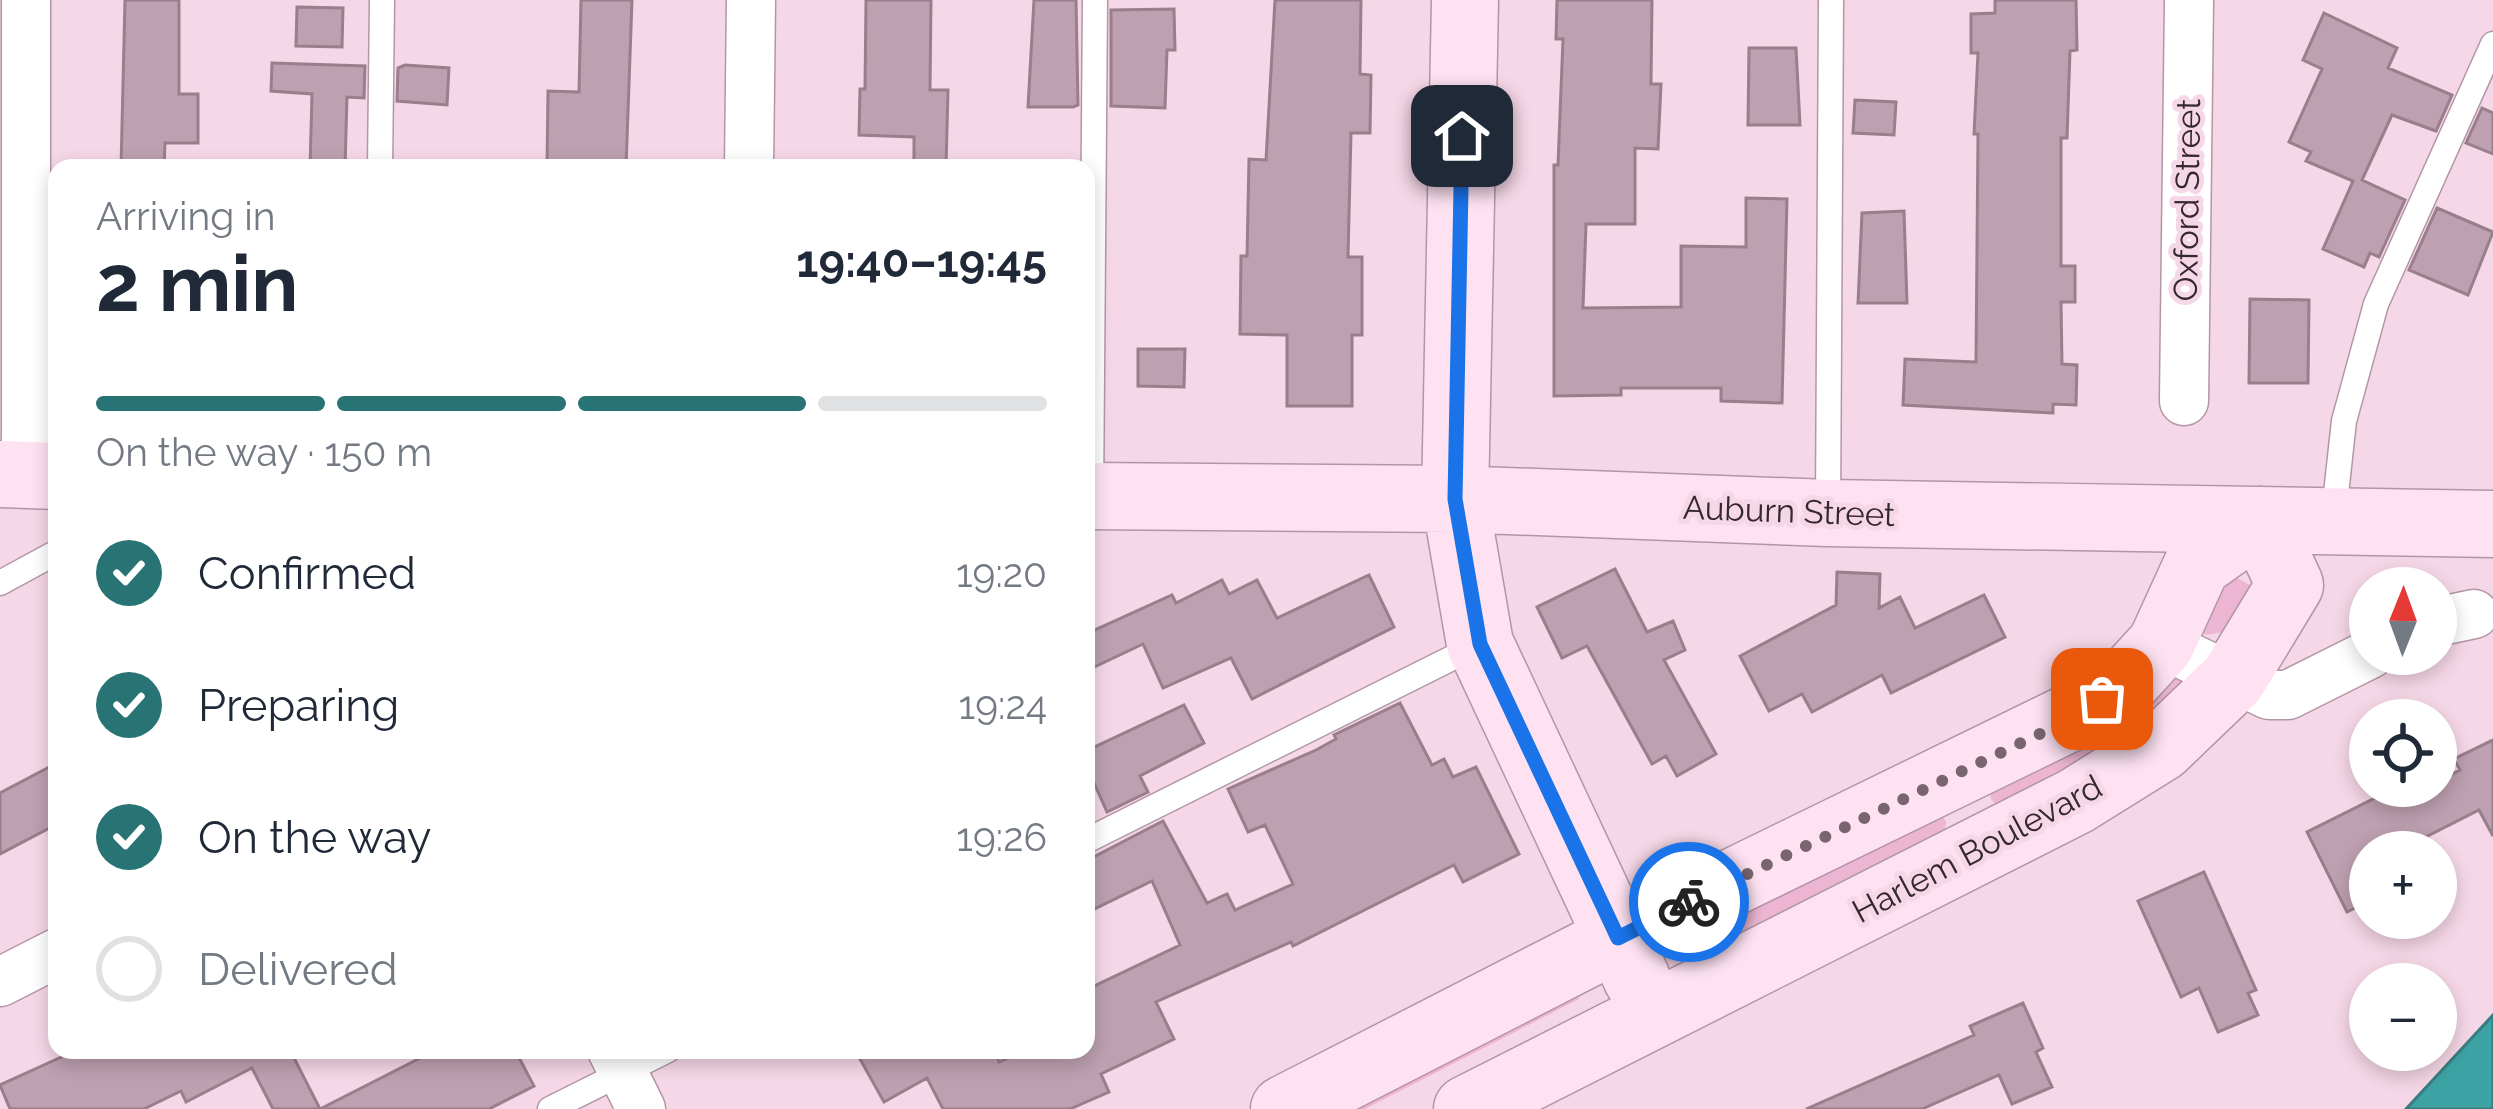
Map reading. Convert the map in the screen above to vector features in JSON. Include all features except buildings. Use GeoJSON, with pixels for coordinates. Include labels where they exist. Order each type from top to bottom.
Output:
{"type":"FeatureCollection","features":[{"type":"Feature","properties":{"kind":"street"},"geometry":{"type":"LineString","coordinates":[[26,0],[28,475]]}},
{"type":"Feature","properties":{"kind":"street"},"geometry":{"type":"LineString","coordinates":[[749,159],[751,0]]}},
{"type":"Feature","properties":{"kind":"street"},"geometry":{"type":"LineString","coordinates":[[1465,0],[1455,499],[1480,644],[1654,1015]]}},
{"type":"Feature","properties":{"kind":"street","name":"Oxford Street"},"geometry":{"type":"LineString","coordinates":[[2184,400],[2189,0]]}},
{"type":"Feature","properties":{"kind":"street","name":"Auburn Street"},"geometry":{"type":"LineString","coordinates":[[1095,496],[1455,499],[1828,513],[2493,524]]}},
{"type":"Feature","properties":{"kind":"street","name":"Harlem Boulevard"},"geometry":{"type":"LineString","coordinates":[[1284,1109],[1618,938],[1964,813],[2076,801],[2162,748],[2233,679],[2290,585],[2260,520],[2198,565],[2161,644],[2130,678],[1964,813],[1654,1015],[1467,1109]]}},
{"type":"Feature","properties":{"kind":"street"},"geometry":{"type":"LineString","coordinates":[[2161,644],[2269,695],[2288,695],[2349,664]]}},
{"type":"Feature","properties":{"kind":"street"},"geometry":{"type":"LineString","coordinates":[[0,982],[48,958]]}},
{"type":"Feature","properties":{"kind":"lane"},"geometry":{"type":"LineString","coordinates":[[380,159],[382,0]]}},
{"type":"Feature","properties":{"kind":"lane"},"geometry":{"type":"LineString","coordinates":[[1093,159],[1095,0]]}},
{"type":"Feature","properties":{"kind":"lane"},"geometry":{"type":"LineString","coordinates":[[1828,513],[1831,0]]}},
{"type":"Feature","properties":{"kind":"lane"},"geometry":{"type":"LineString","coordinates":[[2333,521],[2344,421],[2376,304],[2493,44]]}},
{"type":"Feature","properties":{"kind":"lane"},"geometry":{"type":"LineString","coordinates":[[0,583],[48,557]]}},
{"type":"Feature","properties":{"kind":"lane"},"geometry":{"type":"LineString","coordinates":[[1095,836],[1480,644]]}},
{"type":"Feature","properties":{"kind":"lane"},"geometry":{"type":"LineString","coordinates":[[550,1109],[625,1077],[654,1059]]}},
{"type":"Feature","properties":{"kind":"shaded area"},"geometry":{"type":"Polygon","coordinates":[[[2230,574],[2255,588],[2224,632],[2205,635],[2200,628],[2230,574]]]}},
{"type":"Feature","properties":{"kind":"shaded area"},"geometry":{"type":"Polygon","coordinates":[[[2171,667],[2190,680],[2139,737],[1997,806],[1991,799],[1990,791],[2171,667]]]}},
{"type":"Feature","properties":{"kind":"shaded area"},"geometry":{"type":"Polygon","coordinates":[[[1940,812],[1946,822],[1944,836],[1726,948],[1694,951],[1684,944],[1689,931],[1940,812]]]}},
{"type":"Feature","properties":{"kind":"shaded area"},"geometry":{"type":"Polygon","coordinates":[[[1575,991],[1579,999],[1365,1109],[1339,1109],[1575,991]]]}},
{"type":"Feature","properties":{"kind":"water"},"geometry":{"type":"Polygon","coordinates":[[[2493,1015],[2493,1109],[2406,1109],[2441,1071],[2457,1071],[2457,1054],[2493,1015]]]}},
{"type":"Feature","properties":{"kind":"way so far"},"geometry":{"type":"LineString","coordinates":[[1689,902],[2050,729],[2102,699]]}},
{"type":"Feature","properties":{"kind":"route"},"geometry":{"type":"LineString","coordinates":[[1462,136],[1455,499],[1480,644],[1618,938],[1689,902]]}}]}
